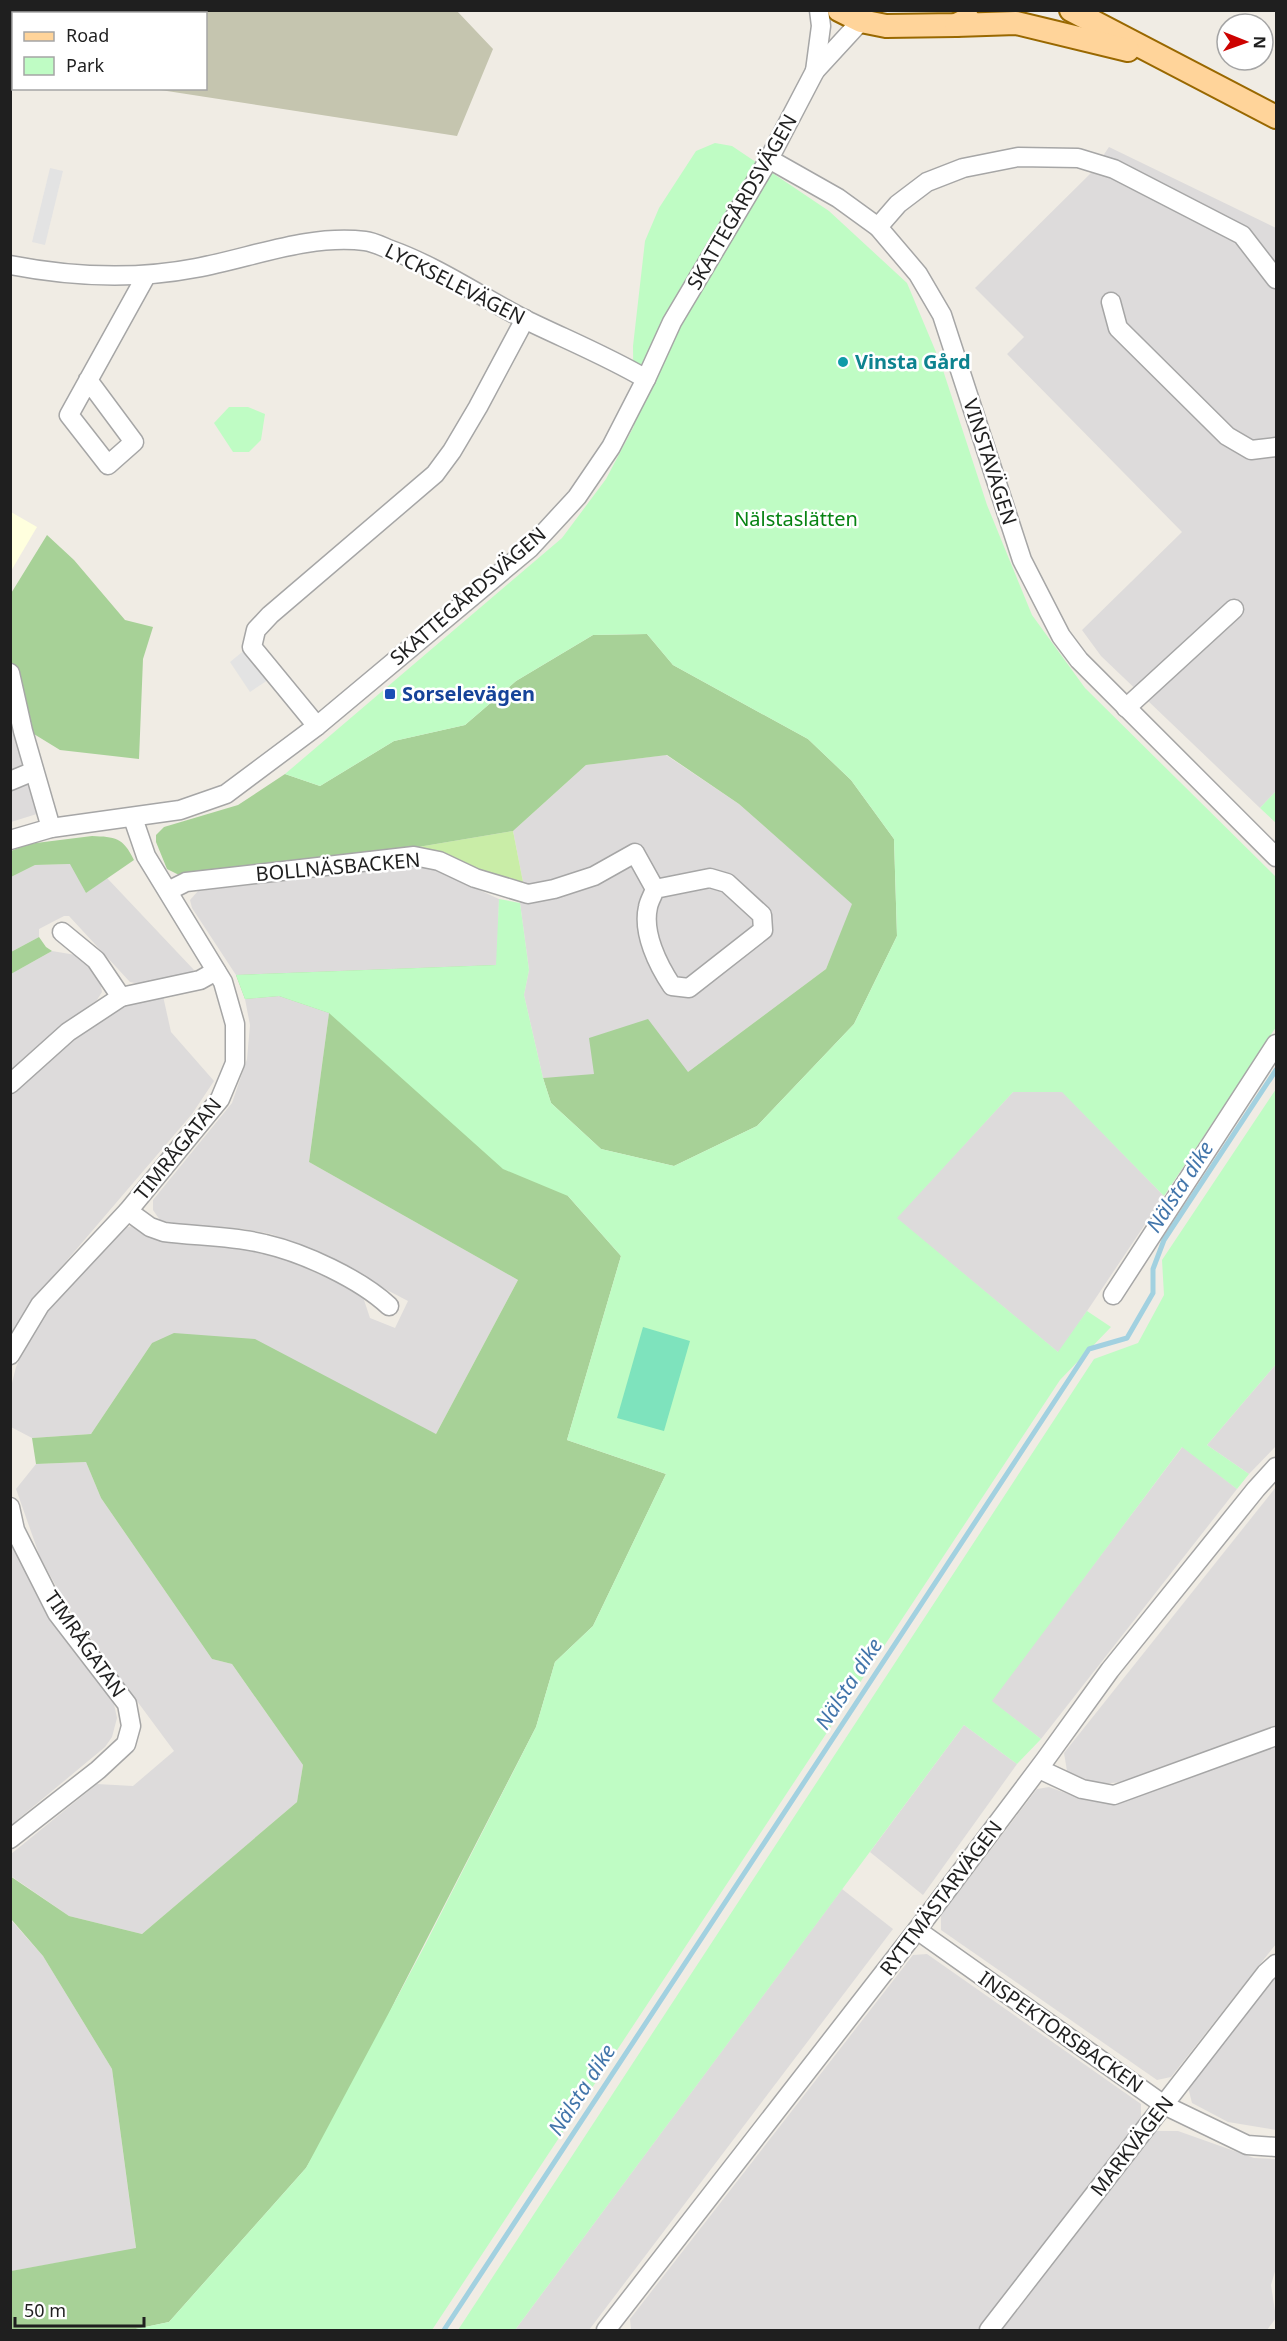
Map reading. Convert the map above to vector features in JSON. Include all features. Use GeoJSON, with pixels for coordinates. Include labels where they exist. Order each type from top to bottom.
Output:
{"type":"FeatureCollection","features":[{"type":"Feature","properties":{"kind":"main road"},"geometry":{"type":"LineString","coordinates":[[839,10],[861,21],[886,26],[1016,23],[1164,59]]}},
{"type":"Feature","properties":{"kind":"main road"},"geometry":{"type":"LineString","coordinates":[[956,25],[983,10]]}},
{"type":"Feature","properties":{"kind":"main road"},"geometry":{"type":"LineString","coordinates":[[1071,10],[1276,117]]}},
{"type":"Feature","properties":{"kind":"street","name":"SKATTEGÅRDSVÄGEN"},"geometry":{"type":"LineString","coordinates":[[815,71],[821,26],[819,10]]}},
{"type":"Feature","properties":{"kind":"street","name":"SKATTEGÅRDSVÄGEN"},"geometry":{"type":"LineString","coordinates":[[10,840],[51,828],[180,810],[226,794],[317,726],[530,548],[577,496],[611,447],[672,322],[769,159],[815,71],[861,21]]}},
{"type":"Feature","properties":{"kind":"street"},"geometry":{"type":"LineString","coordinates":[[878,227],[898,204],[927,182],[963,168],[1018,157],[1078,158],[1114,169],[1242,235],[1276,279]]}},
{"type":"Feature","properties":{"kind":"street","name":"VINSTAVÄGEN"},"geometry":{"type":"LineString","coordinates":[[769,159],[838,198],[878,227],[918,274],[942,315],[1022,560],[1061,636],[1079,660],[1276,857]]}},
{"type":"Feature","properties":{"kind":"street","name":"LYCKSELEVÄGEN"},"geometry":{"type":"LineString","coordinates":[[10,265],[48,272],[111,277],[146,276],[196,268],[318,241],[367,241],[411,257],[525,319],[620,363],[646,379]]}},
{"type":"Feature","properties":{"kind":"street"},"geometry":{"type":"LineString","coordinates":[[88,380],[146,276]]}},
{"type":"Feature","properties":{"kind":"street"},"geometry":{"type":"LineString","coordinates":[[1111,302],[1118,328],[1227,436],[1251,450],[1276,447]]}},
{"type":"Feature","properties":{"kind":"street"},"geometry":{"type":"LineString","coordinates":[[317,726],[252,647],[256,630],[299,589],[410,498],[435,474],[473,416],[525,319]]}},
{"type":"Feature","properties":{"kind":"street"},"geometry":{"type":"LineString","coordinates":[[1126,708],[1234,609]]}},
{"type":"Feature","properties":{"kind":"street"},"geometry":{"type":"LineString","coordinates":[[10,673],[23,731],[51,828]]}},
{"type":"Feature","properties":{"kind":"street"},"geometry":{"type":"LineString","coordinates":[[10,781],[34,771]]}},
{"type":"Feature","properties":{"kind":"street","name":"TIMRÅGATAN"},"geometry":{"type":"LineString","coordinates":[[10,1355],[40,1305],[128,1210],[220,1099],[234,1063],[235,1024],[223,982],[146,856],[133,818]]}},
{"type":"Feature","properties":{"kind":"street","name":"BOLLNÄSBACKEN"},"geometry":{"type":"LineString","coordinates":[[168,891],[186,882],[414,856],[439,861],[475,878],[528,894],[554,889],[594,876],[635,853],[655,889]]}},
{"type":"Feature","properties":{"kind":"street"},"geometry":{"type":"LineString","coordinates":[[710,878],[727,882],[762,915],[763,930],[689,987],[672,986],[660,969],[647,930],[648,907],[655,889],[710,878]]}},
{"type":"Feature","properties":{"kind":"street"},"geometry":{"type":"LineString","coordinates":[[63,932],[96,960],[121,997]]}},
{"type":"Feature","properties":{"kind":"street"},"geometry":{"type":"LineString","coordinates":[[10,1084],[68,1032],[121,997],[200,980],[216,972]]}},
{"type":"Feature","properties":{"kind":"street"},"geometry":{"type":"LineString","coordinates":[[1113,1295],[1276,1044]]}},
{"type":"Feature","properties":{"kind":"street"},"geometry":{"type":"LineString","coordinates":[[128,1210],[150,1227],[164,1232],[263,1243],[299,1254],[372,1291],[388,1306]]}},
{"type":"Feature","properties":{"kind":"street","name":"RYTTMÄSTARVÄGEN"},"geometry":{"type":"LineString","coordinates":[[607,2330],[917,1930],[1039,1769],[1110,1670],[1276,1467]]}},
{"type":"Feature","properties":{"kind":"street","name":"TIMRÅGATAN"},"geometry":{"type":"LineString","coordinates":[[10,1507],[15,1530],[57,1613],[127,1704],[131,1726],[126,1744],[98,1770],[10,1839]]}},
{"type":"Feature","properties":{"kind":"street"},"geometry":{"type":"LineString","coordinates":[[1039,1769],[1082,1789],[1114,1796],[1276,1736]]}},
{"type":"Feature","properties":{"kind":"street","name":"INSPEKTORSBACKEN"},"geometry":{"type":"LineString","coordinates":[[917,1930],[1164,2105],[1246,2145],[1276,2147]]}},
{"type":"Feature","properties":{"kind":"street","name":"MARKVÄGEN"},"geometry":{"type":"LineString","coordinates":[[989,2331],[1266,1973],[1276,1964]]}},
{"type":"Feature","properties":{"kind":"shaded area"},"geometry":{"type":"Polygon","coordinates":[[[10,11],[457,11],[493,49],[457,136],[160,90],[207,90],[207,12],[12,12],[11,66],[10,11]]]}},
{"type":"Feature","properties":{"kind":"shaded area"},"geometry":{"type":"Polygon","coordinates":[[[1109,147],[1276,228],[1276,791],[1260,808],[1101,656],[1082,630],[1182,532],[1007,354],[1024,337],[975,288],[1092,172],[1109,147]]]}},
{"type":"Feature","properties":{"kind":"shaded area"},"geometry":{"type":"Polygon","coordinates":[[[50,168],[63,171],[45,245],[32,242],[50,168]]]}},
{"type":"Feature","properties":{"kind":"shaded area"},"geometry":{"type":"Polygon","coordinates":[[[11,512],[37,527],[11,571],[11,512]]]}},
{"type":"Feature","properties":{"kind":"shaded area"},"geometry":{"type":"Polygon","coordinates":[[[252,644],[277,674],[250,692],[230,662],[252,644]]]}},
{"type":"Feature","properties":{"kind":"shaded area"},"geometry":{"type":"Polygon","coordinates":[[[10,708],[40,813],[11,822],[10,822],[10,708]]]}},
{"type":"Feature","properties":{"kind":"shaded area"},"geometry":{"type":"Polygon","coordinates":[[[666,755],[739,804],[853,904],[826,969],[688,1072],[543,1078],[524,995],[529,970],[520,903],[523,882],[513,831],[586,765],[666,755]]]}},
{"type":"Feature","properties":{"kind":"shaded area"},"geometry":{"type":"Polygon","coordinates":[[[71,864],[86,893],[107,878],[194,970],[188,975],[140,984],[130,982],[69,916],[64,916],[39,929],[39,937],[11,952],[11,877],[35,865],[71,864]]]}},
{"type":"Feature","properties":{"kind":"shaded area"},"geometry":{"type":"Polygon","coordinates":[[[414,866],[435,870],[499,899],[497,965],[236,975],[192,908],[190,900],[198,891],[414,866]]]}},
{"type":"Feature","properties":{"kind":"shaded area"},"geometry":{"type":"Polygon","coordinates":[[[52,951],[76,955],[82,959],[99,977],[102,992],[97,1000],[67,1022],[11,1073],[11,974],[52,951]]]}},
{"type":"Feature","properties":{"kind":"shaded area"},"geometry":{"type":"Polygon","coordinates":[[[163,996],[171,1032],[214,1081],[192,1114],[39,1293],[11,1334],[11,1095],[81,1032],[114,1010],[136,1001],[163,996]]]}},
{"type":"Feature","properties":{"kind":"shaded area"},"geometry":{"type":"Polygon","coordinates":[[[279,996],[329,1013],[309,1162],[518,1280],[436,1434],[152,1343],[91,1434],[32,1438],[11,1427],[11,1387],[16,1367],[30,1337],[48,1310],[120,1229],[132,1226],[163,1241],[242,1248],[275,1254],[362,1294],[370,1318],[395,1328],[408,1301],[303,1246],[271,1234],[244,1229],[177,1224],[160,1220],[153,1210],[153,1200],[232,1103],[247,1059],[250,1025],[245,999],[279,996]]]}},
{"type":"Feature","properties":{"kind":"shaded area"},"geometry":{"type":"Polygon","coordinates":[[[1062,1091],[1164,1196],[1059,1353],[896,1218],[1013,1092],[1062,1091]]]}},
{"type":"Feature","properties":{"kind":"shaded area"},"geometry":{"type":"Polygon","coordinates":[[[1276,1364],[1276,1446],[1249,1474],[1207,1445],[1276,1364]]]}},
{"type":"Feature","properties":{"kind":"shaded area"},"geometry":{"type":"Polygon","coordinates":[[[1183,1446],[1237,1489],[1041,1739],[991,1701],[1183,1446]]]}},
{"type":"Feature","properties":{"kind":"shaded area"},"geometry":{"type":"Polygon","coordinates":[[[86,1462],[101,1498],[212,1659],[232,1664],[303,1765],[297,1802],[142,1934],[69,1916],[11,1876],[11,1854],[97,1784],[133,1786],[174,1751],[68,1608],[40,1557],[16,1489],[36,1464],[86,1462]]]}},
{"type":"Feature","properties":{"kind":"shaded area"},"geometry":{"type":"Polygon","coordinates":[[[1276,1487],[1276,1725],[1125,1782],[1097,1784],[1067,1771],[1064,1753],[1276,1487]]]}},
{"type":"Feature","properties":{"kind":"shaded area"},"geometry":{"type":"Polygon","coordinates":[[[10,1529],[56,1624],[114,1704],[117,1718],[112,1737],[105,1747],[11,1825],[10,1529]]]}},
{"type":"Feature","properties":{"kind":"shaded area"},"geometry":{"type":"Polygon","coordinates":[[[964,1725],[1017,1764],[923,1895],[870,1852],[964,1725]]]}},
{"type":"Feature","properties":{"kind":"shaded area"},"geometry":{"type":"Polygon","coordinates":[[[1276,1741],[1276,1944],[1171,2077],[1157,2080],[941,1930],[941,1915],[1037,1789],[1049,1787],[1085,1800],[1116,1805],[1276,1741]]]}},
{"type":"Feature","properties":{"kind":"shaded area"},"geometry":{"type":"Polygon","coordinates":[[[842,1889],[893,1929],[589,2330],[515,2330],[842,1889]]]}},
{"type":"Feature","properties":{"kind":"shaded area"},"geometry":{"type":"Polygon","coordinates":[[[10,1919],[43,1956],[112,2069],[136,2249],[11,2271],[10,1919]]]}},
{"type":"Feature","properties":{"kind":"shaded area"},"geometry":{"type":"Polygon","coordinates":[[[927,1954],[1141,2104],[1141,2118],[978,2330],[631,2330],[630,2319],[913,1955],[927,1954]]]}},
{"type":"Feature","properties":{"kind":"shaded area"},"geometry":{"type":"Polygon","coordinates":[[[1276,1973],[1276,2130],[1228,2122],[1192,2103],[1188,2087],[1276,1973]]]}},
{"type":"Feature","properties":{"kind":"shaded area"},"geometry":{"type":"Polygon","coordinates":[[[1156,2131],[1178,2131],[1254,2158],[1276,2159],[1276,2268],[1271,2285],[1276,2318],[1267,2330],[1002,2330],[1156,2131]]]}},
{"type":"Feature","properties":{"kind":"green space","name":"Nälstaslätten"},"geometry":{"type":"Polygon","coordinates":[[[715,143],[732,146],[829,211],[907,283],[941,364],[987,505],[1032,615],[1085,688],[1276,877],[1276,1027],[1164,1196],[1062,1092],[1013,1092],[897,1218],[1058,1352],[1087,1311],[1111,1327],[1060,1380],[432,2330],[131,2330],[169,2322],[306,2168],[424,1947],[536,1727],[555,1662],[593,1626],[666,1474],[567,1440],[621,1256],[568,1196],[503,1169],[329,1013],[279,996],[245,999],[236,975],[496,965],[499,899],[520,903],[529,970],[524,995],[551,1103],[601,1149],[674,1166],[757,1126],[854,1024],[897,936],[894,839],[851,780],[808,739],[673,665],[647,634],[593,635],[516,681],[465,725],[394,741],[320,786],[285,774],[562,538],[606,479],[634,426],[633,346],[645,241],[659,208],[696,151],[715,143]]]}},
{"type":"Feature","properties":{"kind":"green space"},"geometry":{"type":"Polygon","coordinates":[[[229,407],[248,407],[265,414],[261,440],[249,452],[233,452],[214,423],[229,407]]]}},
{"type":"Feature","properties":{"kind":"green space"},"geometry":{"type":"Polygon","coordinates":[[[47,535],[74,560],[125,620],[153,627],[143,659],[139,759],[60,750],[29,731],[11,661],[10,595],[47,535]]]}},
{"type":"Feature","properties":{"kind":"green space"},"geometry":{"type":"Polygon","coordinates":[[[647,634],[673,665],[808,739],[851,780],[894,839],[897,936],[854,1024],[757,1126],[674,1166],[601,1149],[551,1103],[543,1078],[594,1074],[589,1038],[648,1019],[688,1072],[826,969],[852,904],[739,804],[667,755],[586,765],[513,831],[418,847],[181,876],[167,869],[156,842],[156,835],[164,827],[238,805],[285,774],[320,786],[394,741],[465,725],[516,681],[593,635],[647,634]]]}},
{"type":"Feature","properties":{"kind":"green space"},"geometry":{"type":"Polygon","coordinates":[[[1276,791],[1276,823],[1260,808],[1276,791]]]}},
{"type":"Feature","properties":{"kind":"green space"},"geometry":{"type":"Polygon","coordinates":[[[513,831],[523,882],[505,880],[418,847],[513,831]]]}},
{"type":"Feature","properties":{"kind":"green space"},"geometry":{"type":"Polygon","coordinates":[[[92,836],[118,840],[130,852],[134,860],[86,893],[70,864],[35,865],[11,877],[11,851],[28,844],[92,836]]]}},
{"type":"Feature","properties":{"kind":"green space"},"geometry":{"type":"Polygon","coordinates":[[[39,937],[52,951],[11,974],[11,952],[39,937]]]}},
{"type":"Feature","properties":{"kind":"green space"},"geometry":{"type":"Polygon","coordinates":[[[497,965],[568,1196],[621,1256],[567,1440],[666,1474],[593,1626],[555,1662],[536,1727],[396,1999],[353,2089],[306,2168],[169,2322],[131,2330],[11,2330],[11,2271],[136,2248],[112,2069],[43,1956],[11,1919],[10,1876],[69,1916],[142,1934],[297,1802],[303,1765],[232,1664],[212,1659],[101,1498],[86,1462],[36,1464],[32,1438],[91,1434],[152,1343],[174,1333],[255,1339],[436,1434],[518,1280],[309,1162],[329,1013],[279,996],[245,999],[236,975],[497,965]]]}},
{"type":"Feature","properties":{"kind":"green space"},"geometry":{"type":"Polygon","coordinates":[[[1276,1089],[1276,1364],[1207,1445],[1249,1474],[1237,1489],[1182,1447],[992,1701],[1041,1739],[1017,1764],[964,1725],[515,2330],[458,2330],[1094,1359],[1138,1343],[1164,1295],[1162,1260],[1276,1089]]]}},
{"type":"Feature","properties":{"kind":"green space"},"geometry":{"type":"Polygon","coordinates":[[[643,1327],[690,1341],[664,1431],[617,1418],[643,1327]]]}},
{"type":"Feature","properties":{"kind":"waterway","name":"Nälsta dike"},"geometry":{"type":"LineString","coordinates":[[444,2330],[1089,1349],[1127,1338],[1153,1293],[1153,1269],[1164,1240],[1276,1070]]}},
{"type":"Feature","properties":{"kind":"place","name":"Vinsta Gård"},"geometry":{"type":"Point","coordinates":[843,362]}},
{"type":"Feature","properties":{"kind":"place","name":"Sorselevägen"},"geometry":{"type":"Point","coordinates":[390,694]}}]}
